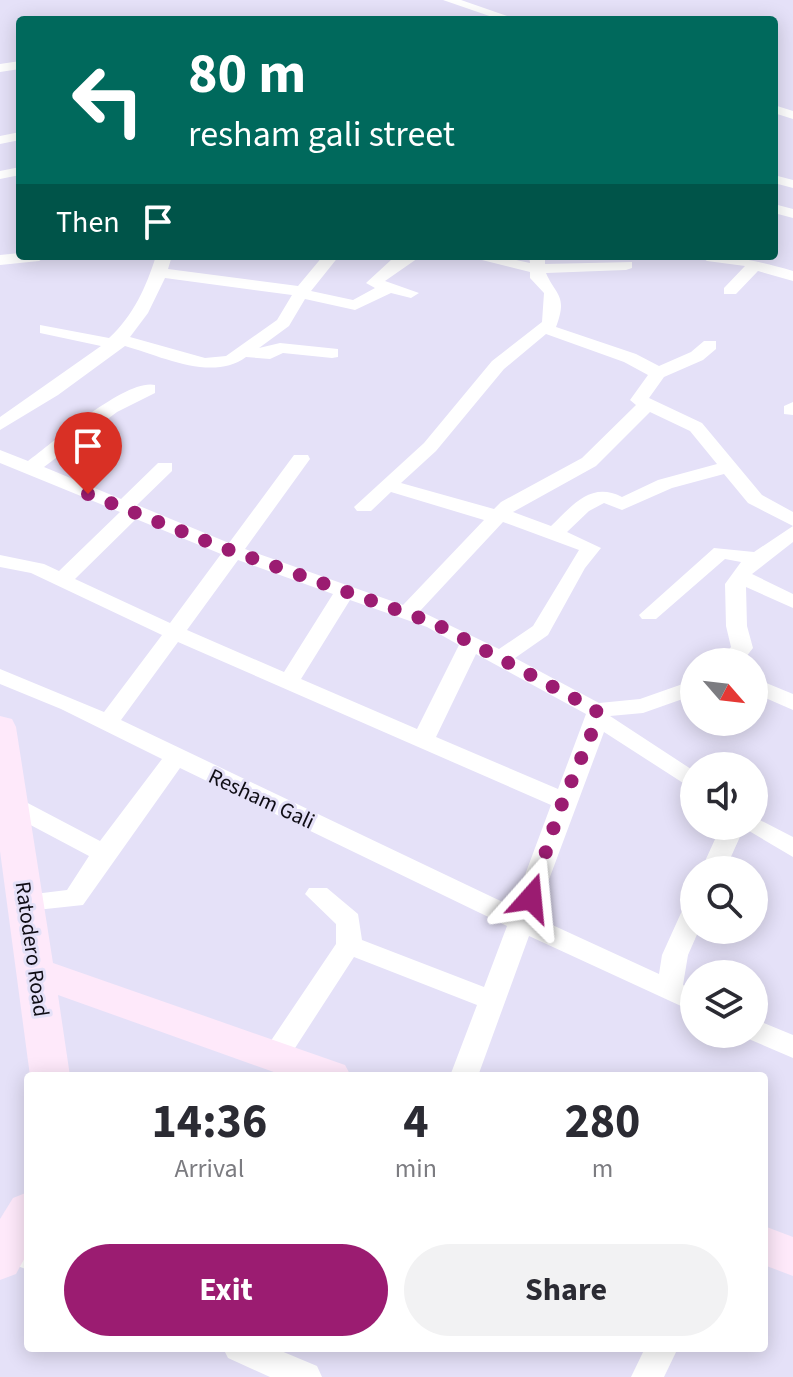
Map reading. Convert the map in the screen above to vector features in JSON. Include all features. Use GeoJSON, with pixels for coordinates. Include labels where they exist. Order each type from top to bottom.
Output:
{"type":"FeatureCollection","features":[{"type":"Feature","properties":{"kind":"main road","name":"Ratodero Road"},"geometry":{"type":"LineString","coordinates":[[0,727],[14,806],[16,878],[35,972],[49,1072]]}},
{"type":"Feature","properties":{"kind":"main road"},"geometry":{"type":"LineString","coordinates":[[35,972],[321,1072]]}},
{"type":"Feature","properties":{"kind":"main road"},"geometry":{"type":"LineString","coordinates":[[9,1253],[24,1220]]}},
{"type":"Feature","properties":{"kind":"main road"},"geometry":{"type":"LineString","coordinates":[[768,1247],[793,1257]]}},
{"type":"Feature","properties":{"kind":"street"},"geometry":{"type":"LineString","coordinates":[[449,0],[500,16]]}},
{"type":"Feature","properties":{"kind":"street"},"geometry":{"type":"LineString","coordinates":[[46,329],[218,364],[244,352],[283,323],[301,292],[328,260]]}},
{"type":"Feature","properties":{"kind":"street"},"geometry":{"type":"LineString","coordinates":[[404,260],[374,283],[411,293]]}},
{"type":"Feature","properties":{"kind":"street"},"geometry":{"type":"LineString","coordinates":[[517,260],[626,265]]}},
{"type":"Feature","properties":{"kind":"street"},"geometry":{"type":"LineString","coordinates":[[732,260],[793,276]]}},
{"type":"Feature","properties":{"kind":"street"},"geometry":{"type":"LineString","coordinates":[[538,262],[538,278],[552,292],[547,329],[630,358],[658,373]]}},
{"type":"Feature","properties":{"kind":"street"},"geometry":{"type":"LineString","coordinates":[[0,425],[119,342],[163,264],[355,305],[390,287]]}},
{"type":"Feature","properties":{"kind":"street"},"geometry":{"type":"LineString","coordinates":[[730,291],[756,264]]}},
{"type":"Feature","properties":{"kind":"street"},"geometry":{"type":"LineString","coordinates":[[364,507],[430,447],[498,365],[549,324]]}},
{"type":"Feature","properties":{"kind":"street"},"geometry":{"type":"LineString","coordinates":[[710,345],[697,356],[658,373],[639,400],[646,406],[696,427],[755,499],[789,511]]}},
{"type":"Feature","properties":{"kind":"street"},"geometry":{"type":"LineString","coordinates":[[244,352],[270,354],[280,348],[332,353]]}},
{"type":"Feature","properties":{"kind":"street"},"geometry":{"type":"LineString","coordinates":[[31,468],[111,408],[149,389]]}},
{"type":"Feature","properties":{"kind":"street"},"geometry":{"type":"LineString","coordinates":[[407,613],[497,516],[517,500],[589,462],[646,406]]}},
{"type":"Feature","properties":{"kind":"street"},"geometry":{"type":"LineString","coordinates":[[0,456],[233,552],[407,613],[471,642],[597,714],[680,772]]}},
{"type":"Feature","properties":{"kind":"street"},"geometry":{"type":"LineString","coordinates":[[108,723],[301,459]]}},
{"type":"Feature","properties":{"kind":"street"},"geometry":{"type":"LineString","coordinates":[[62,580],[165,467]]}},
{"type":"Feature","properties":{"kind":"street"},"geometry":{"type":"LineString","coordinates":[[554,534],[582,507],[604,495],[622,504],[665,484],[728,467]]}},
{"type":"Feature","properties":{"kind":"street"},"geometry":{"type":"LineString","coordinates":[[390,486],[497,516],[591,548],[576,566],[541,630],[500,658]]}},
{"type":"Feature","properties":{"kind":"street"},"geometry":{"type":"LineString","coordinates":[[742,648],[735,637],[739,609],[735,584],[758,559],[793,532]]}},
{"type":"Feature","properties":{"kind":"street"},"geometry":{"type":"LineString","coordinates":[[649,615],[721,552],[758,559]]}},
{"type":"Feature","properties":{"kind":"street"},"geometry":{"type":"LineString","coordinates":[[0,561],[37,568],[563,801]]}},
{"type":"Feature","properties":{"kind":"street"},"geometry":{"type":"LineString","coordinates":[[741,577],[785,606]]}},
{"type":"Feature","properties":{"kind":"street"},"geometry":{"type":"LineString","coordinates":[[289,681],[346,590]]}},
{"type":"Feature","properties":{"kind":"street"},"geometry":{"type":"LineString","coordinates":[[423,740],[471,642]]}},
{"type":"Feature","properties":{"kind":"street","name":"Resham Gali"},"geometry":{"type":"LineString","coordinates":[[0,676],[27,684],[680,996]]}},
{"type":"Feature","properties":{"kind":"street"},"geometry":{"type":"LineString","coordinates":[[768,691],[793,703]]}},
{"type":"Feature","properties":{"kind":"street"},"geometry":{"type":"LineString","coordinates":[[597,714],[643,706],[680,692]]}},
{"type":"Feature","properties":{"kind":"street"},"geometry":{"type":"LineString","coordinates":[[466,1072],[523,923],[563,801],[597,714]]}},
{"type":"Feature","properties":{"kind":"street"},"geometry":{"type":"LineString","coordinates":[[16,878],[74,899],[104,853],[176,757]]}},
{"type":"Feature","properties":{"kind":"street"},"geometry":{"type":"LineString","coordinates":[[14,806],[104,853]]}},
{"type":"Feature","properties":{"kind":"street"},"geometry":{"type":"LineString","coordinates":[[768,833],[793,848]]}},
{"type":"Feature","properties":{"kind":"street"},"geometry":{"type":"LineString","coordinates":[[276,1054],[349,945],[349,921],[318,894]]}},
{"type":"Feature","properties":{"kind":"street"},"geometry":{"type":"LineString","coordinates":[[669,991],[680,944]]}},
{"type":"Feature","properties":{"kind":"street"},"geometry":{"type":"LineString","coordinates":[[349,945],[494,1001]]}},
{"type":"Feature","properties":{"kind":"street"},"geometry":{"type":"LineString","coordinates":[[768,1036],[793,1047]]}},
{"type":"Feature","properties":{"kind":"street"},"geometry":{"type":"LineString","coordinates":[[248,1352],[306,1377]]}},
{"type":"Feature","properties":{"kind":"street"},"geometry":{"type":"LineString","coordinates":[[647,1377],[660,1352]]}},
{"type":"Feature","properties":{"kind":"route"},"geometry":{"type":"LineString","coordinates":[[88,494],[221,547],[434,623],[596,710],[598,718],[559,811],[531,898]]}}]}
